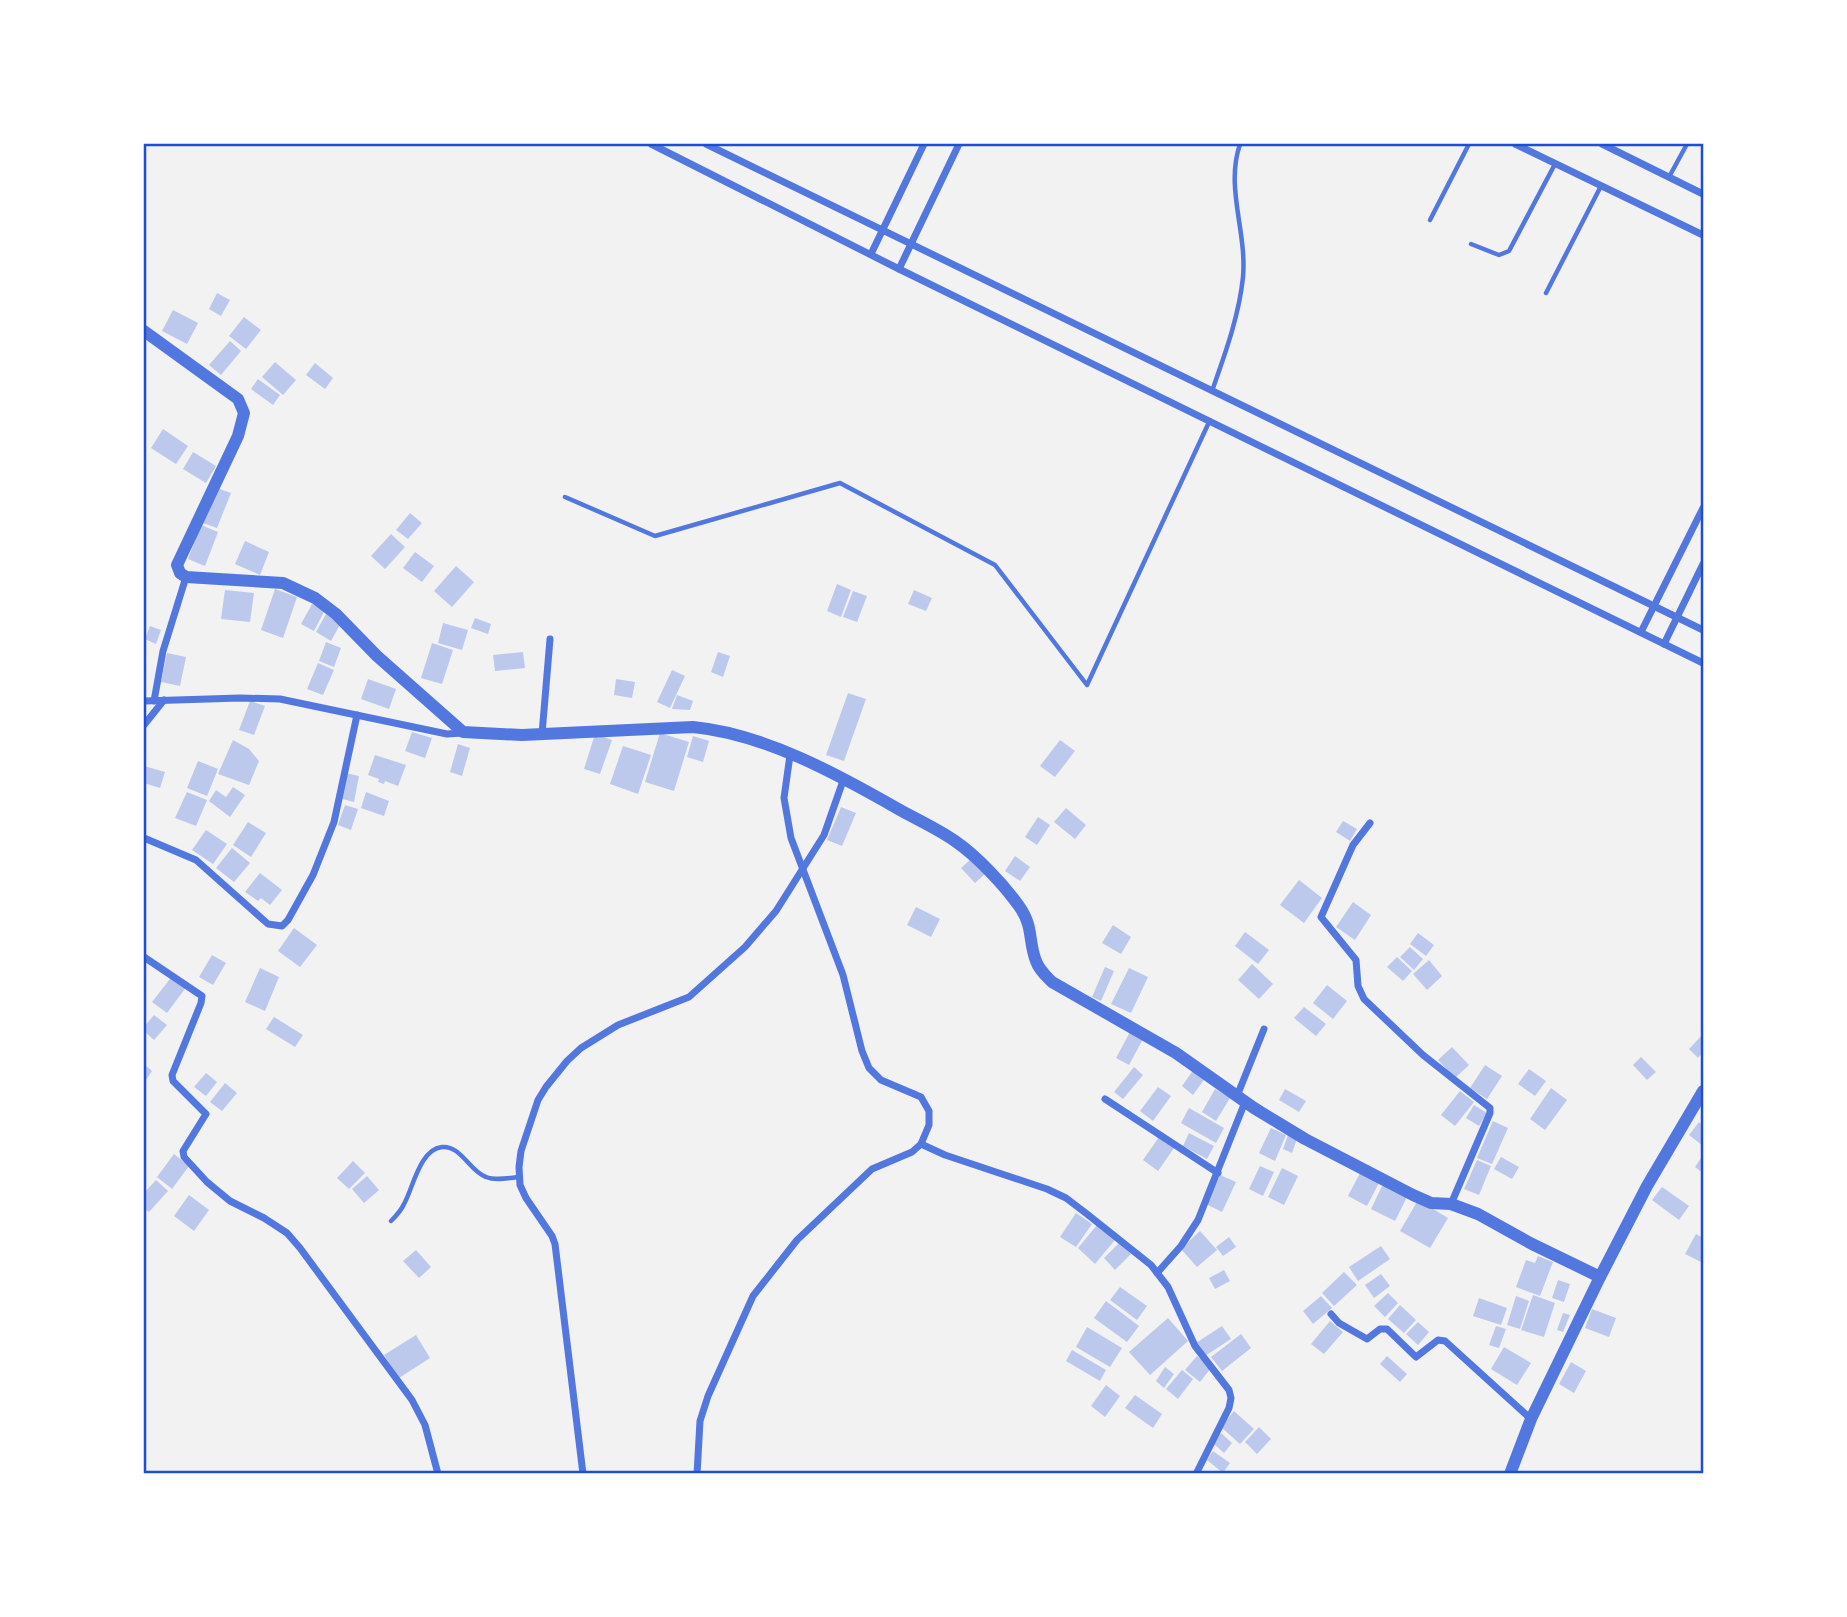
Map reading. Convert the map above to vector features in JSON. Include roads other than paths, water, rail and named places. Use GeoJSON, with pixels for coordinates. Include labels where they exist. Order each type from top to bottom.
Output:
{"type":"FeatureCollection","features":[{"type":"Feature","properties":{"kind":"street"},"geometry":{"type":"LineString","coordinates":[[650,144],[1703,663]]}},
{"type":"Feature","properties":{"kind":"street"},"geometry":{"type":"LineString","coordinates":[[706,144],[1703,630]]}},
{"type":"Feature","properties":{"kind":"street"},"geometry":{"type":"LineString","coordinates":[[872,254],[924,144]]}},
{"type":"Feature","properties":{"kind":"street"},"geometry":{"type":"LineString","coordinates":[[899,269],[959,144]]}},
{"type":"Feature","properties":{"kind":"street"},"geometry":{"type":"LineString","coordinates":[[1515,144],[1703,235]]}},
{"type":"Feature","properties":{"kind":"street"},"geometry":{"type":"LineString","coordinates":[[1602,144],[1614,146],[1703,194]]}},
{"type":"Feature","properties":{"kind":"street"},"geometry":{"type":"LineString","coordinates":[[144,331],[239,399],[244,413],[238,436],[177,565],[180,573],[186,578],[282,583],[315,598],[336,614],[377,656],[463,733]]}},
{"type":"Feature","properties":{"kind":"street"},"geometry":{"type":"LineString","coordinates":[[1641,632],[1703,508]]}},
{"type":"Feature","properties":{"kind":"street"},"geometry":{"type":"LineString","coordinates":[[1664,644],[1703,564]]}},
{"type":"Feature","properties":{"kind":"street"},"geometry":{"type":"LineString","coordinates":[[153,701],[163,651],[186,578]]}},
{"type":"Feature","properties":{"kind":"street"},"geometry":{"type":"LineString","coordinates":[[542,734],[550,639]]}},
{"type":"Feature","properties":{"kind":"street"},"geometry":{"type":"LineString","coordinates":[[144,701],[279,699],[447,734],[542,734],[693,727],[715,729],[756,740],[844,778],[957,842],[992,875],[1019,906],[1031,927],[1035,960],[1052,982],[1176,1053],[1241,1099],[1305,1139],[1431,1203],[1451,1204],[1478,1214],[1600,1277]]}},
{"type":"Feature","properties":{"kind":"street"},"geometry":{"type":"LineString","coordinates":[[144,725],[164,700]]}},
{"type":"Feature","properties":{"kind":"street"},"geometry":{"type":"LineString","coordinates":[[144,838],[196,860],[268,924],[282,926],[313,876],[334,822],[357,715]]}},
{"type":"Feature","properties":{"kind":"street"},"geometry":{"type":"LineString","coordinates":[[697,1474],[700,1421],[708,1396],[753,1296],[797,1240],[873,1169],[912,1152],[921,1144],[929,1125],[926,1102],[921,1097],[881,1080],[869,1068],[862,1051],[843,975],[791,838],[784,798],[790,755]]}},
{"type":"Feature","properties":{"kind":"street"},"geometry":{"type":"LineString","coordinates":[[583,1474],[555,1244],[526,1198],[520,1177],[521,1151],[538,1100],[567,1061],[581,1048],[618,1025],[677,1003],[698,989],[745,947],[776,911],[824,835],[844,778]]}},
{"type":"Feature","properties":{"kind":"street"},"geometry":{"type":"LineString","coordinates":[[1370,822],[1353,845],[1321,917],[1356,960],[1358,986],[1364,999],[1434,1064],[1490,1108],[1451,1204]]}},
{"type":"Feature","properties":{"kind":"street"},"geometry":{"type":"LineString","coordinates":[[144,957],[198,992],[203,1000],[172,1075],[173,1081],[206,1114],[182,1154],[230,1201],[287,1233],[300,1248],[412,1400],[425,1425],[438,1474]]}},
{"type":"Feature","properties":{"kind":"street"},"geometry":{"type":"LineString","coordinates":[[1157,1273],[1181,1246],[1198,1220],[1218,1173],[1264,1029]]}},
{"type":"Feature","properties":{"kind":"street"},"geometry":{"type":"LineString","coordinates":[[1510,1474],[1531,1419],[1600,1277],[1647,1186],[1703,1091]]}},
{"type":"Feature","properties":{"kind":"street"},"geometry":{"type":"LineString","coordinates":[[1105,1099],[1218,1173]]}},
{"type":"Feature","properties":{"kind":"street"},"geometry":{"type":"LineString","coordinates":[[921,1144],[1066,1198],[1151,1265],[1168,1287],[1195,1346],[1229,1390],[1231,1398],[1229,1408],[1196,1474]]}},
{"type":"Feature","properties":{"kind":"street"},"geometry":{"type":"LineString","coordinates":[[1331,1314],[1339,1323],[1367,1339],[1380,1329],[1387,1329],[1416,1357],[1435,1342],[1441,1339],[1445,1341],[1531,1419]]}},
{"type":"Feature","properties":{"kind":"lane"},"geometry":{"type":"LineString","coordinates":[[1212,392],[1232,332],[1243,277],[1243,253],[1233,177],[1240,144]]}},
{"type":"Feature","properties":{"kind":"lane"},"geometry":{"type":"LineString","coordinates":[[1430,220],[1469,144]]}},
{"type":"Feature","properties":{"kind":"lane"},"geometry":{"type":"LineString","coordinates":[[1669,177],[1687,144]]}},
{"type":"Feature","properties":{"kind":"lane"},"geometry":{"type":"LineString","coordinates":[[1471,244],[1499,255],[1508,251],[1555,163]]}},
{"type":"Feature","properties":{"kind":"lane"},"geometry":{"type":"LineString","coordinates":[[1546,293],[1601,185]]}},
{"type":"Feature","properties":{"kind":"lane"},"geometry":{"type":"LineString","coordinates":[[565,498],[655,537],[840,483],[995,565],[1087,685],[1210,420]]}},
{"type":"Feature","properties":{"kind":"lane"},"geometry":{"type":"LineString","coordinates":[[391,1222],[404,1205],[425,1159],[430,1152],[441,1147],[453,1149],[480,1175],[489,1178],[520,1177]]}}]}
